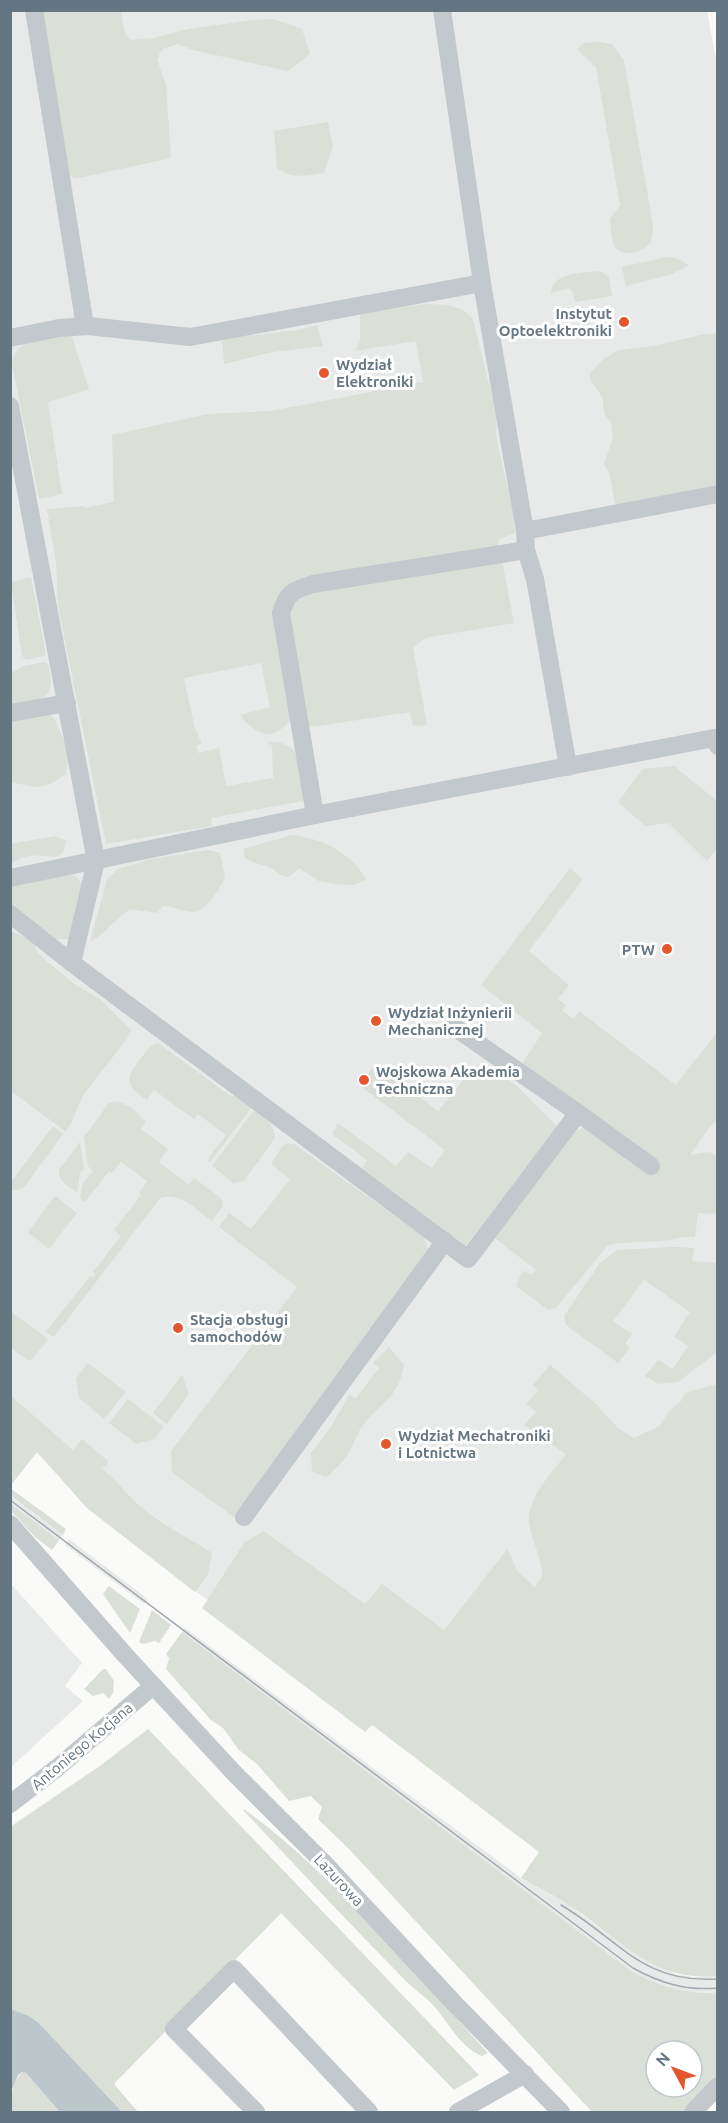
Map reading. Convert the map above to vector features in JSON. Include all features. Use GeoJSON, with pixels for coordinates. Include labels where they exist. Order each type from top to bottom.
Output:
{"type":"FeatureCollection","features":[{"type":"Feature","properties":{"kind":"street"},"geometry":{"type":"LineString","coordinates":[[34,10],[85,326]]}},
{"type":"Feature","properties":{"kind":"street"},"geometry":{"type":"LineString","coordinates":[[442,10],[482,283],[525,531],[526,549],[535,579],[568,767]]}},
{"type":"Feature","properties":{"kind":"street"},"geometry":{"type":"LineString","coordinates":[[10,338],[59,328],[85,326],[190,337],[482,283]]}},
{"type":"Feature","properties":{"kind":"street"},"geometry":{"type":"LineString","coordinates":[[10,406],[96,861],[72,963]]}},
{"type":"Feature","properties":{"kind":"street"},"geometry":{"type":"LineString","coordinates":[[525,531],[717,494]]}},
{"type":"Feature","properties":{"kind":"street"},"geometry":{"type":"LineString","coordinates":[[315,815],[281,613],[285,600],[294,590],[313,584],[526,549]]}},
{"type":"Feature","properties":{"kind":"street"},"geometry":{"type":"LineString","coordinates":[[10,713],[67,703]]}},
{"type":"Feature","properties":{"kind":"street"},"geometry":{"type":"LineString","coordinates":[[10,878],[315,815],[714,738],[717,746]]}},
{"type":"Feature","properties":{"kind":"street"},"geometry":{"type":"LineString","coordinates":[[10,914],[72,963],[468,1259],[578,1113]]}},
{"type":"Feature","properties":{"kind":"street"},"geometry":{"type":"LineString","coordinates":[[453,1026],[651,1166]]}},
{"type":"Feature","properties":{"kind":"street"},"geometry":{"type":"LineString","coordinates":[[244,1517],[445,1241]]}},
{"type":"Feature","properties":{"kind":"street","name":"Lazurowa"},"geometry":{"type":"LineString","coordinates":[[10,1524],[153,1686],[243,1782],[323,1862],[454,2003],[561,2112]]}},
{"type":"Feature","properties":{"kind":"street","name":"Antoniego Kocjana"},"geometry":{"type":"LineString","coordinates":[[10,1804],[57,1768],[153,1686]]}},
{"type":"Feature","properties":{"kind":"street"},"geometry":{"type":"LineString","coordinates":[[256,2112],[174,2029],[234,1969],[369,2112]]}},
{"type":"Feature","properties":{"kind":"street"},"geometry":{"type":"LineString","coordinates":[[458,2112],[525,2074]]}},
{"type":"Feature","properties":{"kind":"street"},"geometry":{"type":"LineString","coordinates":[[693,2112],[717,2086]]}},
{"type":"Feature","properties":{"kind":"shaded area","name":"Wojskowa Akademia Techniczna"},"geometry":{"type":"Polygon","coordinates":[[[10,11],[707,11],[718,70],[717,1431],[548,1600],[518,1572],[506,1550],[371,1725],[87,1508],[37,1451],[11,1431],[10,11]]]}},
{"type":"Feature","properties":{"kind":"shaded area"},"geometry":{"type":"Polygon","coordinates":[[[38,11],[121,11],[124,30],[130,40],[154,38],[188,29],[274,19],[302,29],[310,54],[288,71],[193,50],[178,44],[162,49],[157,59],[166,85],[171,158],[74,179],[67,171],[38,11]]]}},
{"type":"Feature","properties":{"kind":"shaded area"},"geometry":{"type":"Polygon","coordinates":[[[583,43],[612,44],[624,60],[653,225],[649,244],[632,253],[618,250],[613,241],[610,219],[620,205],[596,67],[577,49],[583,43]]]}},
{"type":"Feature","properties":{"kind":"shaded area"},"geometry":{"type":"Polygon","coordinates":[[[328,122],[333,147],[324,173],[294,175],[277,168],[274,131],[328,122]]]}},
{"type":"Feature","properties":{"kind":"shaded area"},"geometry":{"type":"Polygon","coordinates":[[[667,257],[676,258],[689,265],[672,274],[626,286],[622,267],[667,257]]]}},
{"type":"Feature","properties":{"kind":"shaded area"},"geometry":{"type":"Polygon","coordinates":[[[600,271],[609,277],[612,296],[575,302],[569,288],[551,293],[553,286],[563,277],[600,271]]]}},
{"type":"Feature","properties":{"kind":"shaded area"},"geometry":{"type":"Polygon","coordinates":[[[425,304],[447,305],[462,309],[473,319],[497,410],[496,436],[512,507],[515,533],[498,540],[514,623],[425,638],[413,648],[427,725],[413,726],[410,712],[308,727],[292,718],[278,731],[266,734],[253,728],[240,715],[270,707],[261,663],[184,678],[195,729],[202,743],[196,746],[198,753],[219,748],[226,786],[273,778],[272,746],[268,742],[279,743],[294,751],[297,758],[305,795],[303,801],[211,818],[212,826],[106,844],[58,606],[56,563],[47,509],[85,506],[85,508],[114,502],[112,435],[208,414],[271,411],[423,382],[416,341],[355,351],[360,341],[360,315],[425,304]]]}},
{"type":"Feature","properties":{"kind":"shaded area"},"geometry":{"type":"Polygon","coordinates":[[[317,325],[323,346],[272,352],[224,364],[222,339],[299,330],[317,325]]]}},
{"type":"Feature","properties":{"kind":"shaded area"},"geometry":{"type":"Polygon","coordinates":[[[717,333],[717,489],[616,510],[610,475],[604,464],[613,438],[611,422],[605,415],[603,398],[591,381],[590,374],[602,360],[619,350],[654,346],[717,333]]]}},
{"type":"Feature","properties":{"kind":"shaded area"},"geometry":{"type":"Polygon","coordinates":[[[71,335],[89,389],[48,402],[62,494],[39,499],[12,364],[19,348],[34,340],[71,335]]]}},
{"type":"Feature","properties":{"kind":"shaded area"},"geometry":{"type":"Polygon","coordinates":[[[31,577],[46,654],[26,660],[22,656],[11,582],[31,577]]]}},
{"type":"Feature","properties":{"kind":"shaded area"},"geometry":{"type":"Polygon","coordinates":[[[45,662],[48,665],[51,680],[48,693],[39,699],[11,704],[11,673],[24,666],[45,662]]]}},
{"type":"Feature","properties":{"kind":"shaded area"},"geometry":{"type":"Polygon","coordinates":[[[45,712],[54,718],[69,751],[66,774],[52,783],[39,787],[11,783],[10,717],[45,712]]]}},
{"type":"Feature","properties":{"kind":"shaded area"},"geometry":{"type":"Polygon","coordinates":[[[674,766],[717,801],[717,849],[707,861],[669,823],[645,826],[618,802],[643,769],[674,766]]]}},
{"type":"Feature","properties":{"kind":"shaded area"},"geometry":{"type":"Polygon","coordinates":[[[292,835],[335,848],[352,861],[366,879],[354,885],[335,884],[319,881],[299,868],[286,877],[271,868],[245,858],[243,849],[292,835]]]}},
{"type":"Feature","properties":{"kind":"shaded area"},"geometry":{"type":"Polygon","coordinates":[[[55,836],[67,841],[62,853],[56,857],[27,856],[11,864],[11,844],[55,836]]]}},
{"type":"Feature","properties":{"kind":"shaded area"},"geometry":{"type":"Polygon","coordinates":[[[208,850],[220,853],[225,878],[212,899],[203,908],[192,912],[163,906],[157,913],[130,909],[90,942],[107,879],[118,869],[151,859],[208,850]]]}},
{"type":"Feature","properties":{"kind":"shaded area"},"geometry":{"type":"Polygon","coordinates":[[[570,868],[583,879],[529,951],[569,985],[558,999],[566,1005],[562,1010],[573,1019],[579,1011],[676,1085],[717,1032],[717,1120],[690,1155],[710,1152],[717,1157],[717,1214],[698,1213],[695,1237],[608,1245],[556,1308],[548,1310],[516,1286],[522,1271],[532,1274],[536,1270],[492,1236],[566,1136],[582,1128],[595,1129],[522,1064],[542,1033],[481,985],[570,868]]]}},
{"type":"Feature","properties":{"kind":"shaded area"},"geometry":{"type":"Polygon","coordinates":[[[71,874],[76,876],[82,884],[69,939],[57,939],[11,904],[10,885],[71,874]]]}},
{"type":"Feature","properties":{"kind":"shaded area"},"geometry":{"type":"Polygon","coordinates":[[[10,930],[33,942],[38,953],[49,963],[73,983],[101,1000],[131,1030],[126,1040],[83,1095],[65,1131],[11,1091],[10,930]]]}},
{"type":"Feature","properties":{"kind":"shaded area"},"geometry":{"type":"Polygon","coordinates":[[[158,1043],[229,1095],[238,1097],[252,1107],[210,1162],[207,1160],[226,1135],[198,1114],[194,1119],[154,1090],[147,1100],[131,1085],[132,1071],[150,1047],[158,1043]]]}},
{"type":"Feature","properties":{"kind":"shaded area"},"geometry":{"type":"Polygon","coordinates":[[[376,1063],[438,1111],[474,1067],[486,1064],[518,1087],[557,1126],[465,1245],[362,1168],[367,1160],[332,1134],[338,1123],[396,1166],[408,1152],[432,1168],[445,1150],[359,1085],[376,1063]]]}},
{"type":"Feature","properties":{"kind":"shaded area"},"geometry":{"type":"Polygon","coordinates":[[[118,1101],[132,1108],[146,1122],[141,1129],[168,1149],[159,1162],[189,1185],[194,1178],[221,1198],[223,1206],[212,1221],[181,1200],[174,1197],[160,1198],[54,1337],[46,1332],[90,1276],[93,1278],[96,1274],[93,1272],[121,1236],[114,1230],[141,1195],[139,1193],[147,1181],[121,1162],[112,1173],[109,1171],[85,1202],[80,1198],[83,1183],[93,1171],[88,1166],[84,1137],[109,1103],[118,1101]]]}},
{"type":"Feature","properties":{"kind":"shaded area"},"geometry":{"type":"Polygon","coordinates":[[[255,1109],[268,1121],[275,1138],[244,1181],[233,1183],[212,1166],[255,1109]]]}},
{"type":"Feature","properties":{"kind":"shaded area"},"geometry":{"type":"Polygon","coordinates":[[[53,1126],[63,1134],[25,1186],[11,1191],[11,1182],[53,1126]]]}},
{"type":"Feature","properties":{"kind":"shaded area"},"geometry":{"type":"Polygon","coordinates":[[[80,1142],[84,1169],[80,1173],[77,1193],[62,1181],[59,1170],[80,1142]]]}},
{"type":"Feature","properties":{"kind":"shaded area"},"geometry":{"type":"Polygon","coordinates":[[[287,1143],[294,1144],[424,1237],[429,1252],[235,1518],[172,1472],[171,1451],[297,1287],[219,1227],[229,1213],[251,1229],[290,1179],[271,1164],[287,1143]]]}},
{"type":"Feature","properties":{"kind":"shaded area"},"geometry":{"type":"Polygon","coordinates":[[[55,1196],[77,1213],[49,1249],[28,1232],[55,1196]]]}},
{"type":"Feature","properties":{"kind":"shaded area"},"geometry":{"type":"Polygon","coordinates":[[[694,1248],[692,1261],[717,1263],[717,1352],[678,1382],[658,1384],[645,1376],[658,1360],[673,1369],[688,1346],[674,1337],[690,1312],[644,1280],[613,1321],[632,1334],[625,1343],[630,1348],[618,1363],[566,1325],[564,1316],[600,1263],[617,1250],[694,1248]]]}},
{"type":"Feature","properties":{"kind":"shaded area"},"geometry":{"type":"Polygon","coordinates":[[[10,1311],[48,1339],[32,1360],[27,1360],[11,1348],[10,1311]]]}},
{"type":"Feature","properties":{"kind":"shaded area"},"geometry":{"type":"Polygon","coordinates":[[[389,1347],[404,1365],[394,1392],[363,1425],[346,1457],[337,1467],[326,1477],[312,1471],[311,1453],[331,1427],[349,1395],[356,1398],[379,1368],[373,1363],[389,1347]]]}},
{"type":"Feature","properties":{"kind":"shaded area"},"geometry":{"type":"Polygon","coordinates":[[[88,1363],[126,1392],[104,1419],[79,1398],[76,1379],[88,1363]]]}},
{"type":"Feature","properties":{"kind":"shaded area"},"geometry":{"type":"Polygon","coordinates":[[[550,1365],[596,1404],[619,1429],[634,1438],[660,1426],[668,1412],[682,1400],[685,1393],[717,1384],[717,1976],[693,1976],[654,1965],[621,1944],[569,1905],[521,1878],[539,1852],[372,1725],[365,1732],[202,1608],[244,1543],[264,1531],[365,1604],[382,1584],[444,1630],[507,1549],[518,1572],[535,1587],[542,1570],[530,1525],[530,1510],[537,1492],[566,1454],[524,1425],[536,1412],[526,1404],[538,1390],[533,1385],[550,1365]]]}},
{"type":"Feature","properties":{"kind":"shaded area"},"geometry":{"type":"Polygon","coordinates":[[[182,1375],[189,1394],[167,1424],[153,1413],[182,1375]]]}},
{"type":"Feature","properties":{"kind":"shaded area"},"geometry":{"type":"Polygon","coordinates":[[[11,1396],[73,1450],[82,1439],[109,1462],[102,1469],[144,1510],[212,1553],[208,1575],[195,1592],[87,1508],[37,1452],[11,1485],[11,1396]]]}},
{"type":"Feature","properties":{"kind":"shaded area"},"geometry":{"type":"Polygon","coordinates":[[[128,1399],[164,1427],[154,1439],[136,1444],[109,1423],[128,1399]]]}},
{"type":"Feature","properties":{"kind":"shaded area"},"geometry":{"type":"Polygon","coordinates":[[[10,1488],[66,1529],[63,1535],[11,1496],[10,1488]]]}},
{"type":"Feature","properties":{"kind":"shaded area"},"geometry":{"type":"Polygon","coordinates":[[[10,1496],[63,1535],[59,1540],[11,1504],[10,1496]]]}},
{"type":"Feature","properties":{"kind":"shaded area"},"geometry":{"type":"Polygon","coordinates":[[[11,1504],[59,1540],[52,1550],[35,1537],[11,1511],[11,1504]]]}},
{"type":"Feature","properties":{"kind":"shaded area"},"geometry":{"type":"Polygon","coordinates":[[[69,1539],[148,1599],[144,1604],[65,1545],[69,1539]]]}},
{"type":"Feature","properties":{"kind":"shaded area"},"geometry":{"type":"Polygon","coordinates":[[[11,1584],[82,1663],[65,1686],[83,1701],[11,1767],[11,1584]]]}},
{"type":"Feature","properties":{"kind":"shaded area"},"geometry":{"type":"Polygon","coordinates":[[[109,1586],[140,1609],[130,1633],[103,1594],[109,1586]]]}},
{"type":"Feature","properties":{"kind":"shaded area"},"geometry":{"type":"Polygon","coordinates":[[[152,1610],[171,1625],[159,1643],[155,1641],[143,1644],[139,1642],[152,1610]]]}},
{"type":"Feature","properties":{"kind":"shaded area"},"geometry":{"type":"Polygon","coordinates":[[[185,1628],[521,1878],[569,1905],[636,1955],[676,1974],[691,1977],[717,1976],[717,1992],[683,1992],[648,1980],[631,1971],[182,1632],[185,1628]]]}},
{"type":"Feature","properties":{"kind":"shaded area"},"geometry":{"type":"Polygon","coordinates":[[[182,1632],[631,1971],[651,1981],[683,1991],[717,1992],[717,2076],[704,2090],[704,2039],[644,2039],[644,2099],[695,2099],[683,2112],[592,2112],[349,1849],[318,1819],[322,1807],[311,1796],[289,1801],[257,1764],[239,1750],[223,1728],[211,1720],[166,1669],[169,1658],[166,1654],[182,1632]]]}},
{"type":"Feature","properties":{"kind":"shaded area"},"geometry":{"type":"Polygon","coordinates":[[[103,1669],[106,1669],[114,1681],[113,1693],[109,1699],[103,1693],[93,1696],[84,1689],[103,1669]]]}},
{"type":"Feature","properties":{"kind":"shaded area"},"geometry":{"type":"Polygon","coordinates":[[[148,1729],[479,2075],[454,2090],[281,1913],[114,2084],[138,2112],[122,2112],[39,2023],[11,2009],[10,1827],[100,1766],[148,1729]]]}},
{"type":"Feature","properties":{"kind":"shaded area"},"geometry":{"type":"Polygon","coordinates":[[[244,1809],[310,1864],[372,1925],[488,2053],[482,2056],[460,2040],[432,2004],[381,1956],[244,1809]]]}},
{"type":"Feature","properties":{"kind":"shaded area"},"geometry":{"type":"Polygon","coordinates":[[[11,2009],[39,2023],[122,2112],[60,2112],[26,2073],[22,2072],[18,2075],[11,2092],[11,2009]]]}},
{"type":"Feature","properties":{"kind":"shaded area"},"geometry":{"type":"Polygon","coordinates":[[[22,2072],[26,2073],[60,2112],[11,2112],[14,2086],[22,2072]]]}},
{"type":"Feature","properties":{"kind":"tram line"},"geometry":{"type":"LineString","coordinates":[[10,1500],[633,1968],[674,1985],[706,1989],[718,1988]]}},
{"type":"Feature","properties":{"kind":"tram line"},"geometry":{"type":"LineString","coordinates":[[561,1905],[650,1967],[692,1979],[718,1979]]}},
{"type":"Feature","properties":{"kind":"place","name":"Instytut Optoelektroniki"},"geometry":{"type":"Point","coordinates":[624,322]}},
{"type":"Feature","properties":{"kind":"place","name":"Wydział Elektroniki"},"geometry":{"type":"Point","coordinates":[324,373]}},
{"type":"Feature","properties":{"kind":"place","name":"PTW"},"geometry":{"type":"Point","coordinates":[667,949]}},
{"type":"Feature","properties":{"kind":"place","name":"Wydział Inżynierii Mechanicznej"},"geometry":{"type":"Point","coordinates":[376,1021]}},
{"type":"Feature","properties":{"kind":"place","name":"Wojskowa Akademia Techniczna"},"geometry":{"type":"Point","coordinates":[364,1080]}},
{"type":"Feature","properties":{"kind":"place","name":"Stacja obsługi samochodów"},"geometry":{"type":"Point","coordinates":[178,1328]}},
{"type":"Feature","properties":{"kind":"place","name":"Wydział Mechatroniki i Lotnictwa"},"geometry":{"type":"Point","coordinates":[386,1444]}}]}
